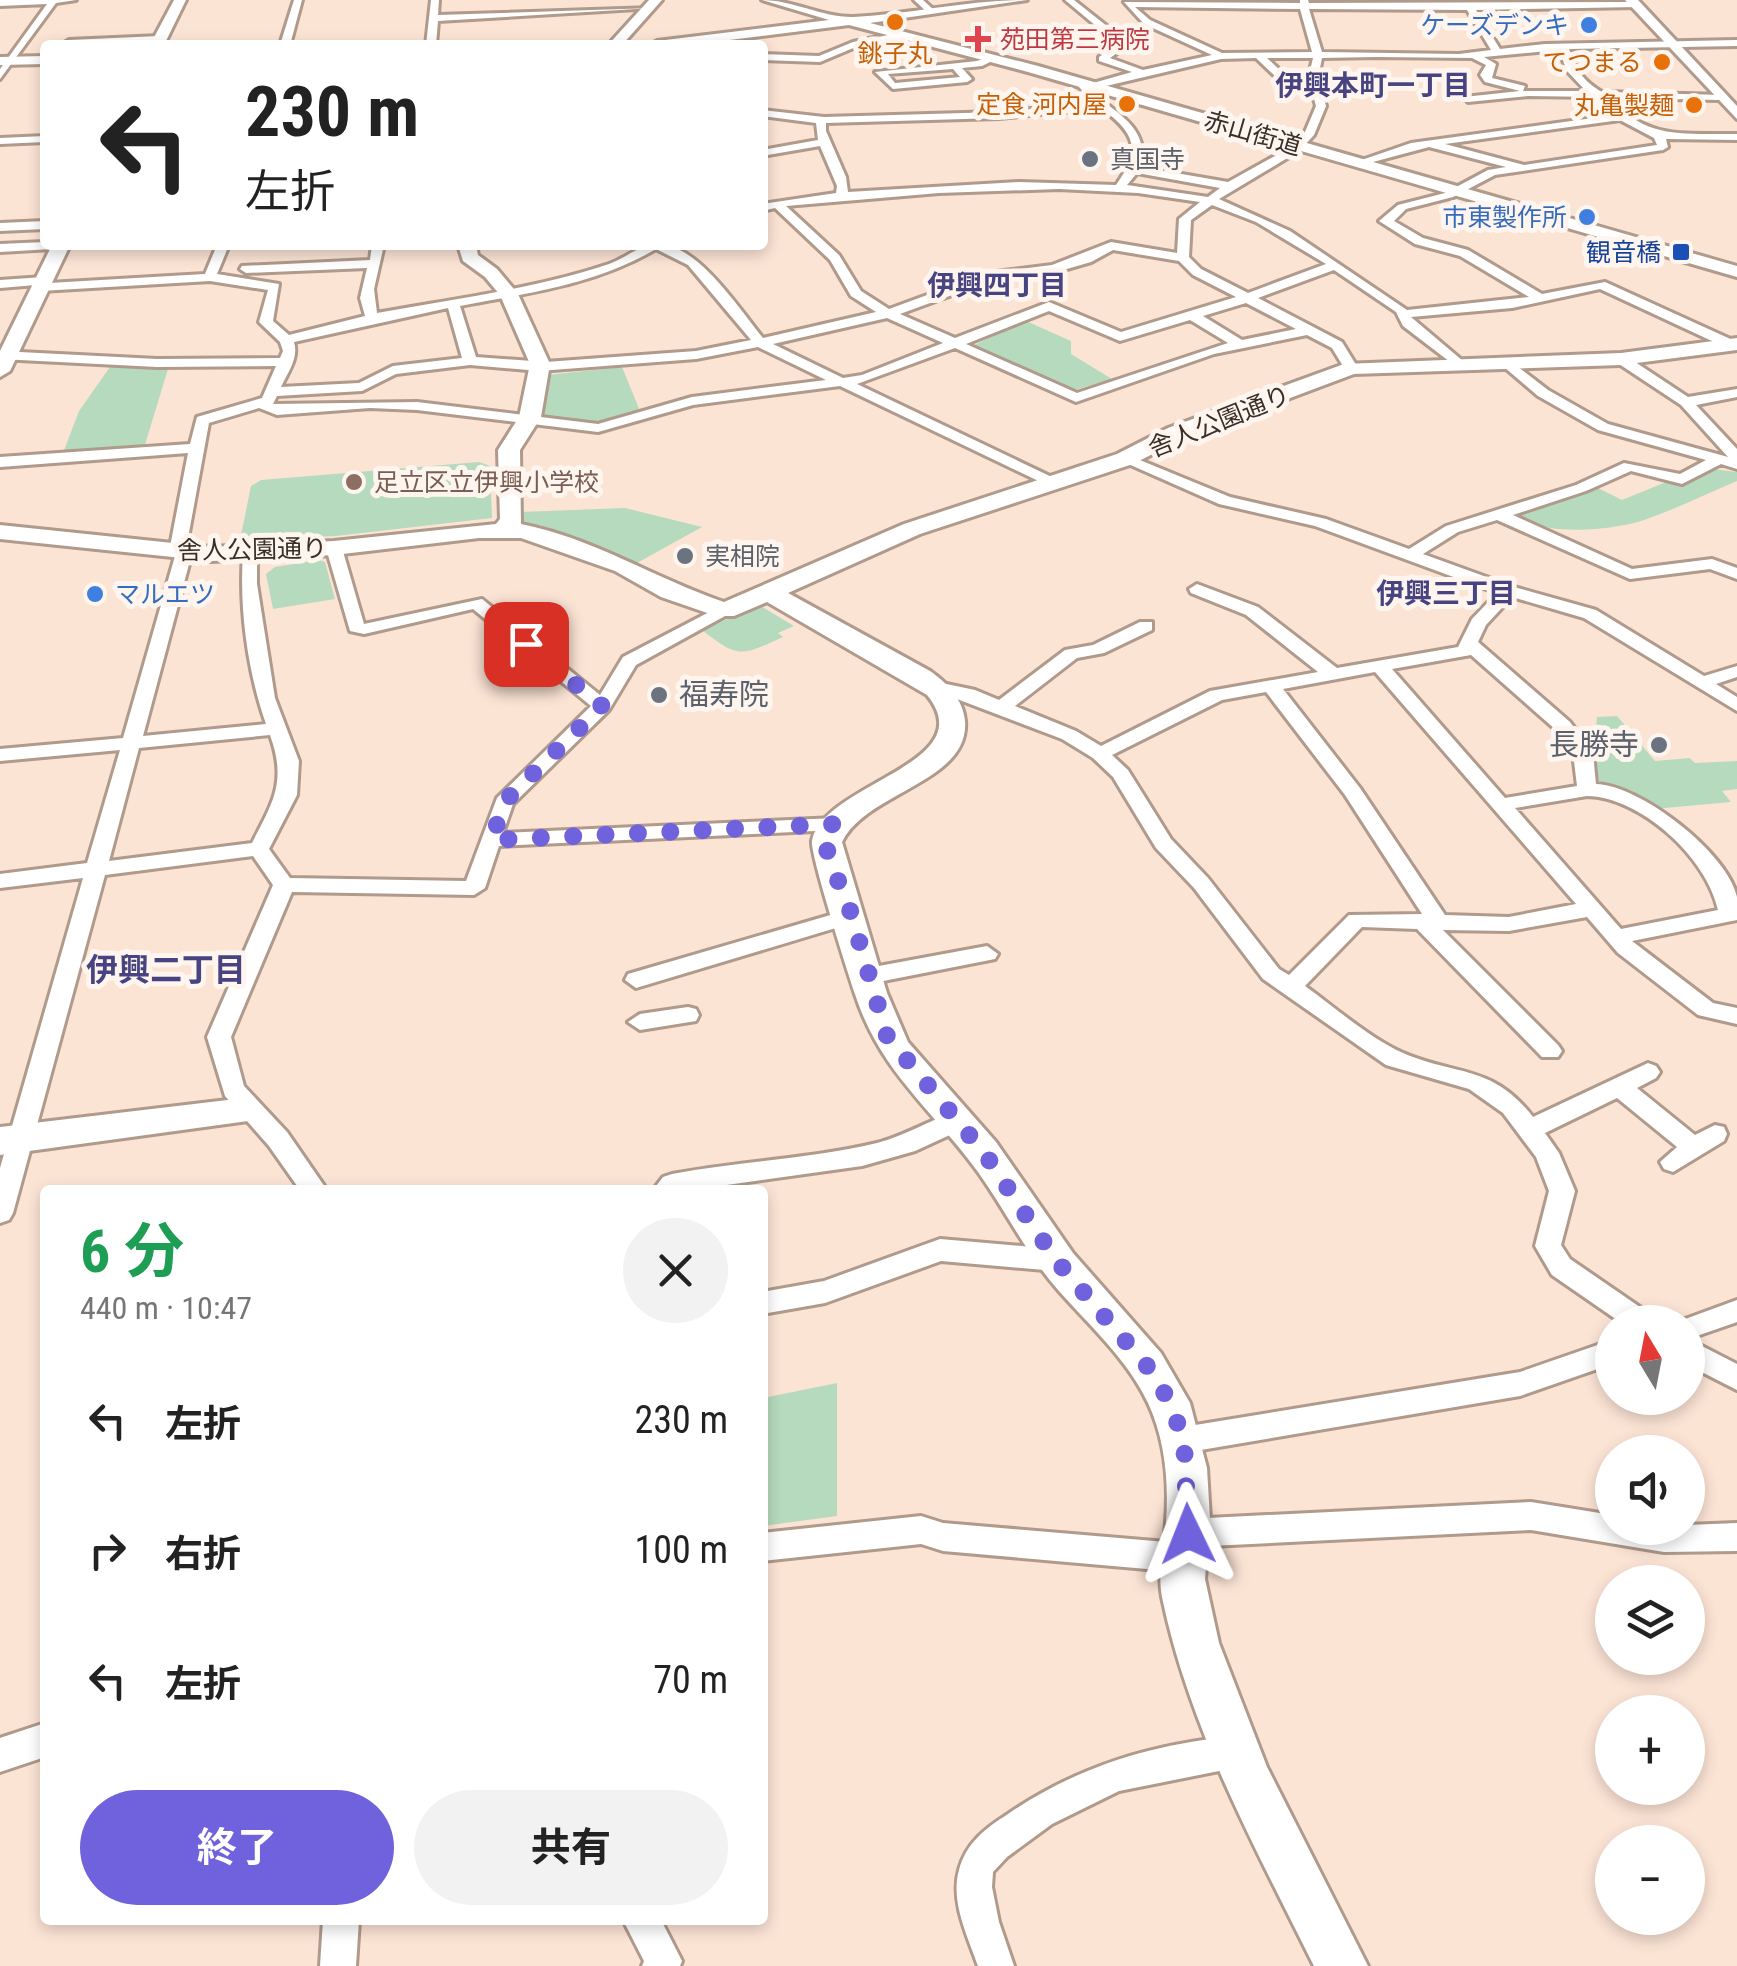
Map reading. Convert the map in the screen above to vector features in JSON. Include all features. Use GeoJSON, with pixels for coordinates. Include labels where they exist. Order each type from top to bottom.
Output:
{"type":"FeatureCollection","features":[{"type":"Feature","properties":{"kind":"street"},"geometry":{"type":"LineString","coordinates":[[0,76],[5,61],[34,32],[54,0]]}},
{"type":"Feature","properties":{"kind":"street"},"geometry":{"type":"LineString","coordinates":[[0,3],[72,0]]}},
{"type":"Feature","properties":{"kind":"street"},"geometry":{"type":"LineString","coordinates":[[159,40],[180,0]]}},
{"type":"Feature","properties":{"kind":"street"},"geometry":{"type":"LineString","coordinates":[[287,40],[298,0]]}},
{"type":"Feature","properties":{"kind":"street"},"geometry":{"type":"LineString","coordinates":[[432,40],[435,0]]}},
{"type":"Feature","properties":{"kind":"street","name":"赤山街道"},"geometry":{"type":"LineString","coordinates":[[768,0],[1088,86],[1737,272]]}},
{"type":"Feature","properties":{"kind":"street"},"geometry":{"type":"LineString","coordinates":[[918,0],[931,11]]}},
{"type":"Feature","properties":{"kind":"street"},"geometry":{"type":"LineString","coordinates":[[699,40],[1021,0]]}},
{"type":"Feature","properties":{"kind":"street"},"geometry":{"type":"LineString","coordinates":[[1069,0],[1119,40],[1119,48],[1102,58],[1141,72]]}},
{"type":"Feature","properties":{"kind":"street"},"geometry":{"type":"LineString","coordinates":[[1222,56],[1147,22],[1127,4],[1304,2],[1470,8],[1633,3],[1735,111]]}},
{"type":"Feature","properties":{"kind":"street"},"geometry":{"type":"LineString","coordinates":[[1183,258],[1182,223],[1230,186],[1298,146],[1310,133],[1320,106],[1314,74],[1318,55],[1305,20],[1304,2]]}},
{"type":"Feature","properties":{"kind":"street"},"geometry":{"type":"LineString","coordinates":[[434,18],[653,4]]}},
{"type":"Feature","properties":{"kind":"street"},"geometry":{"type":"LineString","coordinates":[[620,40],[653,4]]}},
{"type":"Feature","properties":{"kind":"street"},"geometry":{"type":"LineString","coordinates":[[1470,8],[1497,52]]}},
{"type":"Feature","properties":{"kind":"street"},"geometry":{"type":"LineString","coordinates":[[58,31],[78,30],[72,40]]}},
{"type":"Feature","properties":{"kind":"street"},"geometry":{"type":"LineString","coordinates":[[768,57],[820,59],[856,44],[898,36]]}},
{"type":"Feature","properties":{"kind":"street"},"geometry":{"type":"LineString","coordinates":[[1121,186],[1135,169],[1135,135],[1122,116],[1083,89],[1141,72],[1222,56],[1476,56],[1563,46],[1737,42]]}},
{"type":"Feature","properties":{"kind":"street"},"geometry":{"type":"LineString","coordinates":[[1563,46],[1572,71],[1584,86],[1611,100],[1621,117],[1659,136],[1737,137]]}},
{"type":"Feature","properties":{"kind":"street"},"geometry":{"type":"LineString","coordinates":[[1258,56],[1280,76],[1314,74],[1379,56]]}},
{"type":"Feature","properties":{"kind":"street"},"geometry":{"type":"LineString","coordinates":[[1476,56],[1492,64],[1484,75],[1488,80],[1528,93]]}},
{"type":"Feature","properties":{"kind":"street"},"geometry":{"type":"LineString","coordinates":[[956,66],[968,80],[893,86],[880,72],[991,59]]}},
{"type":"Feature","properties":{"kind":"street"},"geometry":{"type":"LineString","coordinates":[[5,61],[40,60]]}},
{"type":"Feature","properties":{"kind":"street"},"geometry":{"type":"LineString","coordinates":[[865,77],[887,80]]}},
{"type":"Feature","properties":{"kind":"street"},"geometry":{"type":"LineString","coordinates":[[1468,98],[1528,93],[1720,97]]}},
{"type":"Feature","properties":{"kind":"street"},"geometry":{"type":"LineString","coordinates":[[768,113],[822,120],[1059,112],[1104,105]]}},
{"type":"Feature","properties":{"kind":"street"},"geometry":{"type":"LineString","coordinates":[[1358,163],[1430,144],[1621,117]]}},
{"type":"Feature","properties":{"kind":"street"},"geometry":{"type":"LineString","coordinates":[[822,120],[822,143],[844,184],[842,196]]}},
{"type":"Feature","properties":{"kind":"street"},"geometry":{"type":"LineString","coordinates":[[1540,128],[1570,142]]}},
{"type":"Feature","properties":{"kind":"street"},"geometry":{"type":"LineString","coordinates":[[1538,297],[1464,253],[1418,240],[1385,221],[1396,216],[1402,207],[1454,191],[1492,172],[1663,147],[1659,136]]}},
{"type":"Feature","properties":{"kind":"street"},"geometry":{"type":"LineString","coordinates":[[0,141],[40,138]]}},
{"type":"Feature","properties":{"kind":"street"},"geometry":{"type":"LineString","coordinates":[[768,152],[822,143]]}},
{"type":"Feature","properties":{"kind":"street"},"geometry":{"type":"LineString","coordinates":[[1430,144],[1524,168]]}},
{"type":"Feature","properties":{"kind":"street"},"geometry":{"type":"LineString","coordinates":[[1586,149],[1601,156]]}},
{"type":"Feature","properties":{"kind":"street"},"geometry":{"type":"LineString","coordinates":[[1135,169],[1230,186]]}},
{"type":"Feature","properties":{"kind":"street"},"geometry":{"type":"LineString","coordinates":[[768,206],[842,196],[1027,185],[1121,186],[1208,202],[1256,218],[1333,266],[1402,314],[1458,364]]}},
{"type":"Feature","properties":{"kind":"street"},"geometry":{"type":"LineString","coordinates":[[777,204],[835,258],[856,294],[1076,398],[1210,351],[1310,330]]}},
{"type":"Feature","properties":{"kind":"street"},"geometry":{"type":"LineString","coordinates":[[0,228],[40,225]]}},
{"type":"Feature","properties":{"kind":"street"},"geometry":{"type":"LineString","coordinates":[[0,248],[40,246]]}},
{"type":"Feature","properties":{"kind":"street"},"geometry":{"type":"LineString","coordinates":[[0,1213],[10,1140],[131,743],[180,553],[202,420],[206,416],[267,398],[362,387],[393,370],[476,362],[500,374],[627,363],[760,343],[890,313],[977,280],[1053,269],[1087,259],[1111,246],[1183,258],[1197,272],[1337,345],[1351,368]]}},
{"type":"Feature","properties":{"kind":"street"},"geometry":{"type":"LineString","coordinates":[[59,250],[3,360],[287,362]]}},
{"type":"Feature","properties":{"kind":"street"},"geometry":{"type":"LineString","coordinates":[[211,273],[220,250]]}},
{"type":"Feature","properties":{"kind":"street"},"geometry":{"type":"LineString","coordinates":[[372,318],[366,286],[378,250]]}},
{"type":"Feature","properties":{"kind":"street"},"geometry":{"type":"LineString","coordinates":[[468,250],[469,257],[509,294],[538,371],[528,420],[509,450],[512,521],[504,530]]}},
{"type":"Feature","properties":{"kind":"street"},"geometry":{"type":"LineString","coordinates":[[286,340],[372,318],[509,294],[588,275],[621,264],[634,250]]}},
{"type":"Feature","properties":{"kind":"street"},"geometry":{"type":"LineString","coordinates":[[666,250],[692,262],[760,343],[1051,482]]}},
{"type":"Feature","properties":{"kind":"street"},"geometry":{"type":"LineString","coordinates":[[0,284],[372,264]]}},
{"type":"Feature","properties":{"kind":"street"},"geometry":{"type":"LineString","coordinates":[[267,398],[278,411],[361,404],[462,410],[598,428],[692,401],[872,376],[1049,306],[1113,336],[1247,298],[1333,266]]}},
{"type":"Feature","properties":{"kind":"street"},"geometry":{"type":"LineString","coordinates":[[211,273],[276,288],[266,322],[286,340],[290,351],[267,398]]}},
{"type":"Feature","properties":{"kind":"street"},"geometry":{"type":"LineString","coordinates":[[1402,314],[1512,304],[1602,285],[1734,345]]}},
{"type":"Feature","properties":{"kind":"street"},"geometry":{"type":"LineString","coordinates":[[452,304],[476,362]]}},
{"type":"Feature","properties":{"kind":"street"},"geometry":{"type":"LineString","coordinates":[[1189,313],[1240,345]]}},
{"type":"Feature","properties":{"kind":"street","name":"舎人公園通り"},"geometry":{"type":"LineString","coordinates":[[0,532],[180,553],[251,554],[504,530],[539,534],[624,566],[670,592],[725,611],[899,534],[1125,460],[1176,433],[1351,368],[1621,359],[1734,345]]}},
{"type":"Feature","properties":{"kind":"street"},"geometry":{"type":"LineString","coordinates":[[1621,359],[1686,402],[1737,461]]}},
{"type":"Feature","properties":{"kind":"street"},"geometry":{"type":"LineString","coordinates":[[1509,364],[1544,392],[1603,427],[1737,461]]}},
{"type":"Feature","properties":{"kind":"street"},"geometry":{"type":"LineString","coordinates":[[361,404],[362,387]]}},
{"type":"Feature","properties":{"kind":"street"},"geometry":{"type":"LineString","coordinates":[[1686,402],[1737,393]]}},
{"type":"Feature","properties":{"kind":"street"},"geometry":{"type":"LineString","coordinates":[[0,462],[197,448]]}},
{"type":"Feature","properties":{"kind":"street"},"geometry":{"type":"LineString","coordinates":[[1408,557],[1452,529],[1580,488],[1629,466],[1682,479],[1719,459]]}},
{"type":"Feature","properties":{"kind":"street"},"geometry":{"type":"LineString","coordinates":[[1125,460],[1210,496],[1320,522],[1408,557],[1590,614],[1737,705]]}},
{"type":"Feature","properties":{"kind":"street"},"geometry":{"type":"LineString","coordinates":[[1498,514],[1630,574],[1712,564],[1737,574]]}},
{"type":"Feature","properties":{"kind":"street"},"geometry":{"type":"LineString","coordinates":[[334,548],[356,627],[364,629],[476,603],[602,706]]}},
{"type":"Feature","properties":{"kind":"street"},"geometry":{"type":"LineString","coordinates":[[251,554],[249,584],[266,698],[289,761],[287,795],[259,849]]}},
{"type":"Feature","properties":{"kind":"street"},"geometry":{"type":"LineString","coordinates":[[1197,589],[1252,612],[1334,675]]}},
{"type":"Feature","properties":{"kind":"street"},"geometry":{"type":"LineString","coordinates":[[1100,754],[1217,695],[1465,651],[1478,623],[1508,591]]}},
{"type":"Feature","properties":{"kind":"street"},"geometry":{"type":"LineString","coordinates":[[768,592],[937,688],[948,700],[952,735],[943,752],[928,765],[852,808],[836,824],[827,847],[828,859],[851,916],[887,1036],[985,1154],[1056,1260],[1147,1366],[1168,1399],[1184,1440],[1183,1590],[1215,1708],[1342,1966]]}},
{"type":"Feature","properties":{"kind":"street"},"geometry":{"type":"LineString","coordinates":[[284,886],[474,888],[504,802],[602,706],[629,662],[725,611]]}},
{"type":"Feature","properties":{"kind":"street"},"geometry":{"type":"LineString","coordinates":[[1000,708],[1072,654],[1098,649],[1146,626]]}},
{"type":"Feature","properties":{"kind":"street"},"geometry":{"type":"LineString","coordinates":[[1469,644],[1563,726],[1583,752],[1587,790]]}},
{"type":"Feature","properties":{"kind":"street"},"geometry":{"type":"LineString","coordinates":[[1380,667],[1616,937],[1706,1010],[1737,1016]]}},
{"type":"Feature","properties":{"kind":"street"},"geometry":{"type":"LineString","coordinates":[[1705,682],[1737,671]]}},
{"type":"Feature","properties":{"kind":"street"},"geometry":{"type":"LineString","coordinates":[[1270,686],[1354,792],[1430,921],[1550,1051]]}},
{"type":"Feature","properties":{"kind":"street"},"geometry":{"type":"LineString","coordinates":[[937,688],[960,691],[1069,735],[1100,754],[1121,774],[1163,843],[1202,882],[1272,974],[1394,1059],[1477,1082],[1512,1107],[1546,1153],[1562,1191],[1548,1246],[1561,1266],[1616,1305]]}},
{"type":"Feature","properties":{"kind":"street"},"geometry":{"type":"LineString","coordinates":[[0,755],[278,729]]}},
{"type":"Feature","properties":{"kind":"street"},"geometry":{"type":"LineString","coordinates":[[1498,805],[1598,788],[1636,802],[1671,826],[1723,888],[1730,915],[1616,937]]}},
{"type":"Feature","properties":{"kind":"street"},"geometry":{"type":"LineString","coordinates":[[492,840],[836,824]]}},
{"type":"Feature","properties":{"kind":"street"},"geometry":{"type":"LineString","coordinates":[[0,881],[259,849]]}},
{"type":"Feature","properties":{"kind":"street"},"geometry":{"type":"LineString","coordinates":[[259,849],[284,886]]}},
{"type":"Feature","properties":{"kind":"street"},"geometry":{"type":"LineString","coordinates":[[284,886],[219,1036],[233,1090],[243,1111],[278,1139],[310,1185]]}},
{"type":"Feature","properties":{"kind":"street"},"geometry":{"type":"LineString","coordinates":[[1291,987],[1358,920],[1510,924],[1590,909]]}},
{"type":"Feature","properties":{"kind":"street"},"geometry":{"type":"LineString","coordinates":[[664,1019],[647,977],[851,916]]}},
{"type":"Feature","properties":{"kind":"street"},"geometry":{"type":"LineString","coordinates":[[868,976],[987,954]]}},
{"type":"Feature","properties":{"kind":"street"},"geometry":{"type":"LineString","coordinates":[[1529,1130],[1648,1072]]}},
{"type":"Feature","properties":{"kind":"street"},"geometry":{"type":"LineString","coordinates":[[1619,1086],[1695,1148]]}},
{"type":"Feature","properties":{"kind":"street"},"geometry":{"type":"LineString","coordinates":[[10,1140],[243,1111]]}},
{"type":"Feature","properties":{"kind":"street"},"geometry":{"type":"LineString","coordinates":[[671,1185],[760,1168],[858,1160],[915,1144],[956,1121]]}},
{"type":"Feature","properties":{"kind":"street"},"geometry":{"type":"LineString","coordinates":[[768,1302],[826,1292],[940,1250],[1056,1260]]}},
{"type":"Feature","properties":{"kind":"street"},"geometry":{"type":"LineString","coordinates":[[1705,1321],[1737,1311]]}},
{"type":"Feature","properties":{"kind":"street"},"geometry":{"type":"LineString","coordinates":[[1184,1440],[1520,1384],[1595,1358]]}},
{"type":"Feature","properties":{"kind":"street"},"geometry":{"type":"LineString","coordinates":[[1705,1360],[1737,1378]]}},
{"type":"Feature","properties":{"kind":"street"},"geometry":{"type":"LineString","coordinates":[[768,1545],[921,1530],[943,1537],[1184,1546],[1531,1516],[1664,1538],[1737,1538]]}},
{"type":"Feature","properties":{"kind":"street"},"geometry":{"type":"LineString","coordinates":[[0,1756],[40,1742]]}},
{"type":"Feature","properties":{"kind":"street"},"geometry":{"type":"LineString","coordinates":[[996,1966],[974,1872],[988,1849],[1039,1812],[1094,1782],[1177,1760],[1237,1753]]}},
{"type":"Feature","properties":{"kind":"street"},"geometry":{"type":"LineString","coordinates":[[338,1966],[341,1925]]}},
{"type":"Feature","properties":{"kind":"street"},"geometry":{"type":"LineString","coordinates":[[643,1925],[664,1961],[660,1966]]}},
{"type":"Feature","properties":{"kind":"green space"},"geometry":{"type":"Polygon","coordinates":[[[1026,321],[1071,341],[1071,354],[1112,379],[1071,391],[974,345],[1026,321]]]}},
{"type":"Feature","properties":{"kind":"green space"},"geometry":{"type":"Polygon","coordinates":[[[110,367],[168,369],[144,448],[63,453],[79,411],[110,367]]]}},
{"type":"Feature","properties":{"kind":"green space"},"geometry":{"type":"Polygon","coordinates":[[[622,367],[640,411],[591,423],[541,416],[547,375],[622,367]]]}},
{"type":"Feature","properties":{"kind":"green space"},"geometry":{"type":"Polygon","coordinates":[[[479,462],[490,466],[492,518],[336,536],[240,540],[251,486],[261,480],[479,462]]]}},
{"type":"Feature","properties":{"kind":"green space"},"geometry":{"type":"Polygon","coordinates":[[[1713,469],[1737,472],[1737,481],[1631,524],[1559,529],[1528,522],[1518,514],[1598,488],[1622,500],[1671,480],[1684,483],[1713,469]]]}},
{"type":"Feature","properties":{"kind":"green space"},"geometry":{"type":"Polygon","coordinates":[[[625,508],[702,527],[637,563],[540,525],[521,524],[520,512],[625,508]]]}},
{"type":"Feature","properties":{"kind":"green space"},"geometry":{"type":"Polygon","coordinates":[[[325,562],[335,599],[273,609],[266,574],[275,567],[325,562]]]}},
{"type":"Feature","properties":{"kind":"green space"},"geometry":{"type":"Polygon","coordinates":[[[759,605],[794,626],[778,633],[783,637],[741,652],[724,646],[702,630],[759,605]]]}},
{"type":"Feature","properties":{"kind":"green space"},"geometry":{"type":"Polygon","coordinates":[[[1617,716],[1655,761],[1737,761],[1737,789],[1722,791],[1731,802],[1654,809],[1591,777],[1597,717],[1617,716]]]}},
{"type":"Feature","properties":{"kind":"green space"},"geometry":{"type":"Polygon","coordinates":[[[837,1383],[837,1516],[768,1525],[768,1397],[837,1383]]]}},
{"type":"Feature","properties":{"kind":"place","name":"銚子丸"},"geometry":{"type":"Point","coordinates":[895,22]}},
{"type":"Feature","properties":{"kind":"place","name":"ケーズデンキ"},"geometry":{"type":"Point","coordinates":[1589,25]}},
{"type":"Feature","properties":{"kind":"place","name":"苑田第三病院"},"geometry":{"type":"Point","coordinates":[978,39]}},
{"type":"Feature","properties":{"kind":"place","name":"てつまる"},"geometry":{"type":"Point","coordinates":[1662,62]}},
{"type":"Feature","properties":{"kind":"place","name":"定食 河内屋"},"geometry":{"type":"Point","coordinates":[1127,104]}},
{"type":"Feature","properties":{"kind":"place","name":"丸亀製麺"},"geometry":{"type":"Point","coordinates":[1694,105]}},
{"type":"Feature","properties":{"kind":"place","name":"真国寺"},"geometry":{"type":"Point","coordinates":[1090,159]}},
{"type":"Feature","properties":{"kind":"place","name":"市東製作所"},"geometry":{"type":"Point","coordinates":[1587,217]}},
{"type":"Feature","properties":{"kind":"place","name":"観音橋"},"geometry":{"type":"Point","coordinates":[1681,252]}},
{"type":"Feature","properties":{"kind":"place","name":"足立区立伊興小学校"},"geometry":{"type":"Point","coordinates":[354,482]}},
{"type":"Feature","properties":{"kind":"place","name":"実相院"},"geometry":{"type":"Point","coordinates":[685,556]}},
{"type":"Feature","properties":{"kind":"place","name":"マルエツ"},"geometry":{"type":"Point","coordinates":[95,594]}},
{"type":"Feature","properties":{"kind":"place","name":"福寿院"},"geometry":{"type":"Point","coordinates":[659,695]}},
{"type":"Feature","properties":{"kind":"place","name":"長勝寺"},"geometry":{"type":"Point","coordinates":[1659,745]}},
{"type":"Feature","properties":{"kind":"district","name":"伊興本町一丁目"},"geometry":{"type":"Point","coordinates":[1373,85]}},
{"type":"Feature","properties":{"kind":"district","name":"伊興四丁目"},"geometry":{"type":"Point","coordinates":[997,285]}},
{"type":"Feature","properties":{"kind":"district","name":"伊興三丁目"},"geometry":{"type":"Point","coordinates":[1446,593]}},
{"type":"Feature","properties":{"kind":"district","name":"伊興二丁目"},"geometry":{"type":"Point","coordinates":[166,970]}},
{"type":"Feature","properties":{"kind":"route"},"geometry":{"type":"LineString","coordinates":[[526,644],[602,706],[504,802],[492,840],[836,824],[827,847],[828,859],[847,900],[887,1036],[985,1154],[1056,1260],[1147,1366],[1168,1399],[1184,1440],[1188,1534]]}}]}
